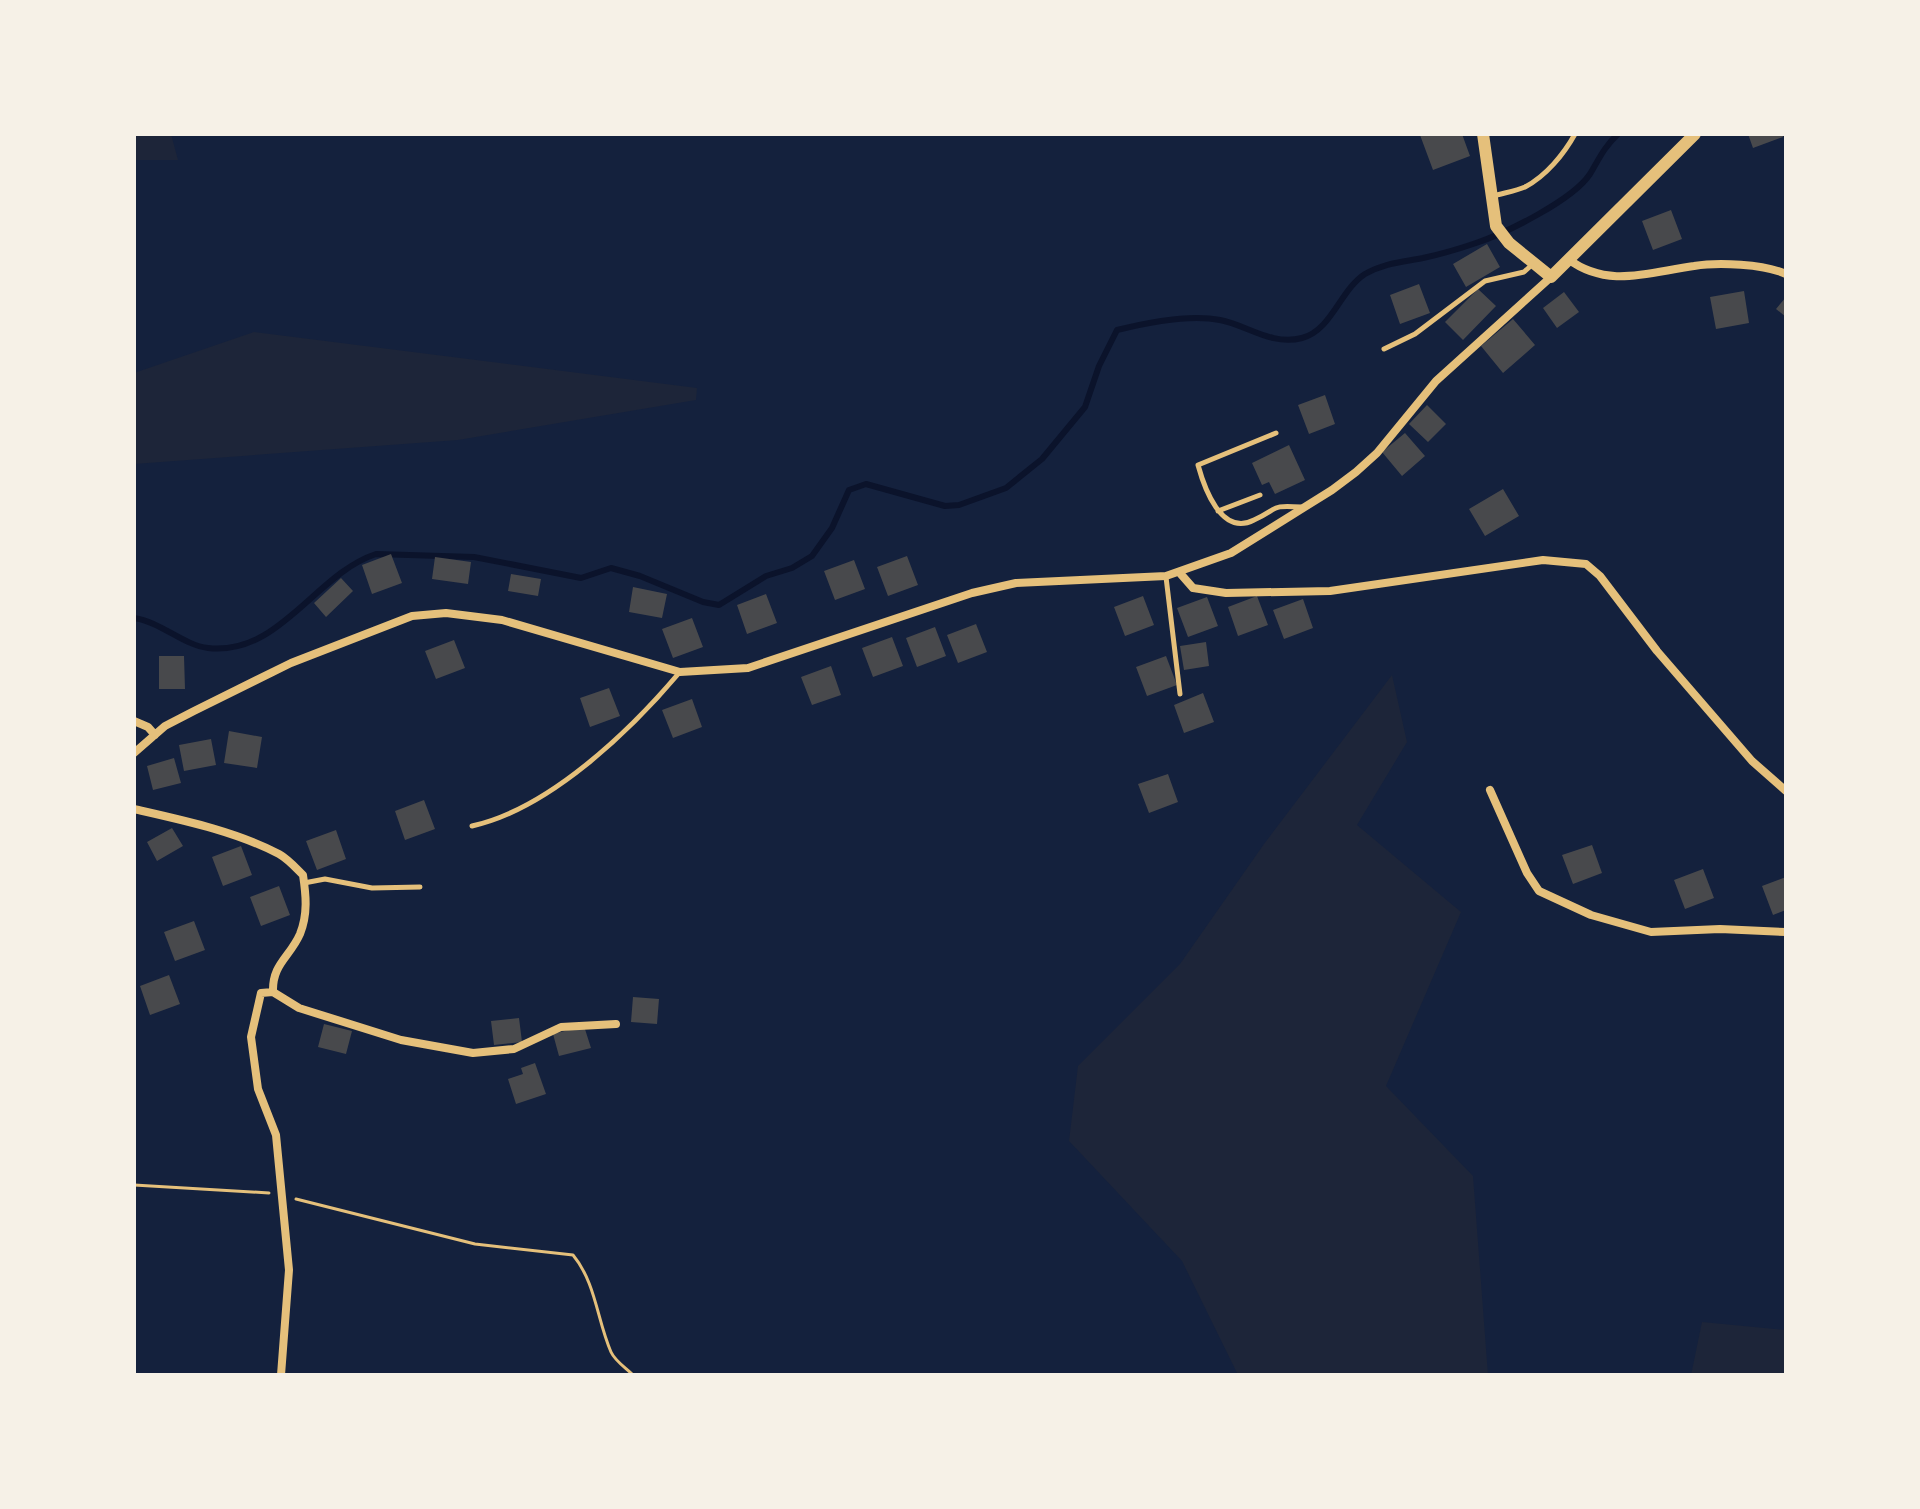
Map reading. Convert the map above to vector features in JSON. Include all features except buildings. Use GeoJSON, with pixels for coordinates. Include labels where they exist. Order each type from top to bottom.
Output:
{"type":"FeatureCollection","features":[{"type":"Feature","properties":{"kind":"street"},"geometry":{"type":"LineString","coordinates":[[1483,134],[1496,226],[1509,243],[1551,277]]}},
{"type":"Feature","properties":{"kind":"street"},"geometry":{"type":"LineString","coordinates":[[134,753],[165,726],[291,663],[412,616],[446,613],[502,620],[680,672],[748,668],[972,593],[1016,583],[1166,576],[1231,553],[1332,490],[1377,453],[1436,381],[1551,277],[1695,134]]}},
{"type":"Feature","properties":{"kind":"street"},"geometry":{"type":"LineString","coordinates":[[1568,259],[1585,272],[1612,276],[1629,277],[1698,265],[1773,268],[1786,274]]}},
{"type":"Feature","properties":{"kind":"street"},"geometry":{"type":"LineString","coordinates":[[1179,572],[1193,588],[1241,593],[1330,591],[1543,560],[1586,564],[1600,576],[1657,651],[1752,761],[1786,791]]}},
{"type":"Feature","properties":{"kind":"street"},"geometry":{"type":"LineString","coordinates":[[134,721],[148,727],[155,735]]}},
{"type":"Feature","properties":{"kind":"street"},"geometry":{"type":"LineString","coordinates":[[1490,790],[1527,873],[1539,891],[1591,915],[1651,932],[1720,929],[1786,932]]}},
{"type":"Feature","properties":{"kind":"street"},"geometry":{"type":"LineString","coordinates":[[134,809],[184,821],[282,855],[303,875],[307,901],[300,933],[273,976],[273,992]]}},
{"type":"Feature","properties":{"kind":"street"},"geometry":{"type":"LineString","coordinates":[[281,1375],[289,1270],[276,1135],[258,1089],[251,1037],[261,993],[273,992],[299,1008],[401,1040],[473,1053],[514,1049],[561,1027],[616,1024]]}},
{"type":"Feature","properties":{"kind":"lane"},"geometry":{"type":"LineString","coordinates":[[1492,197],[1525,187],[1561,156],[1575,134]]}},
{"type":"Feature","properties":{"kind":"lane"},"geometry":{"type":"LineString","coordinates":[[1384,349],[1425,327],[1485,281],[1524,272],[1535,263]]}},
{"type":"Feature","properties":{"kind":"lane"},"geometry":{"type":"LineString","coordinates":[[1276,433],[1198,465],[1206,493],[1218,511],[1231,521],[1251,522],[1276,506],[1302,508]]}},
{"type":"Feature","properties":{"kind":"lane"},"geometry":{"type":"LineString","coordinates":[[1218,511],[1260,495]]}},
{"type":"Feature","properties":{"kind":"lane"},"geometry":{"type":"LineString","coordinates":[[1166,576],[1180,694]]}},
{"type":"Feature","properties":{"kind":"lane"},"geometry":{"type":"LineString","coordinates":[[472,826],[493,822],[519,810],[556,787],[619,736],[680,672]]}},
{"type":"Feature","properties":{"kind":"lane"},"geometry":{"type":"LineString","coordinates":[[304,883],[325,879],[372,888],[420,887]]}},
{"type":"Feature","properties":{"kind":"path"},"geometry":{"type":"LineString","coordinates":[[134,1185],[259,1190],[475,1244],[573,1255],[581,1264],[598,1306],[612,1355],[633,1375]]}},
{"type":"Feature","properties":{"kind":"shaded area"},"geometry":{"type":"Polygon","coordinates":[[[134,134],[171,134],[178,160],[134,160],[134,134]]]}},
{"type":"Feature","properties":{"kind":"shaded area"},"geometry":{"type":"Polygon","coordinates":[[[254,332],[697,388],[696,400],[458,440],[134,464],[134,373],[254,332]]]}},
{"type":"Feature","properties":{"kind":"shaded area"},"geometry":{"type":"Polygon","coordinates":[[[1392,675],[1407,742],[1357,825],[1461,912],[1386,1086],[1473,1176],[1488,1375],[1238,1375],[1182,1261],[1069,1141],[1078,1066],[1180,964],[1264,844],[1392,675]]]}},
{"type":"Feature","properties":{"kind":"shaded area"},"geometry":{"type":"Polygon","coordinates":[[[1702,1322],[1786,1330],[1786,1375],[1691,1375],[1702,1322]]]}},
{"type":"Feature","properties":{"kind":"waterway"},"geometry":{"type":"LineString","coordinates":[[134,618],[199,646],[233,647],[256,640],[277,627],[334,578],[376,554],[474,557],[581,578],[611,568],[719,605],[766,576],[792,568],[812,556],[832,528],[849,490],[866,484],[945,506],[959,505],[1006,488],[1042,459],[1085,407],[1099,366],[1117,330],[1168,320],[1208,318],[1270,337],[1302,338],[1321,327],[1356,281],[1372,270],[1476,243],[1521,224],[1554,205],[1581,184],[1618,134]]}}]}
